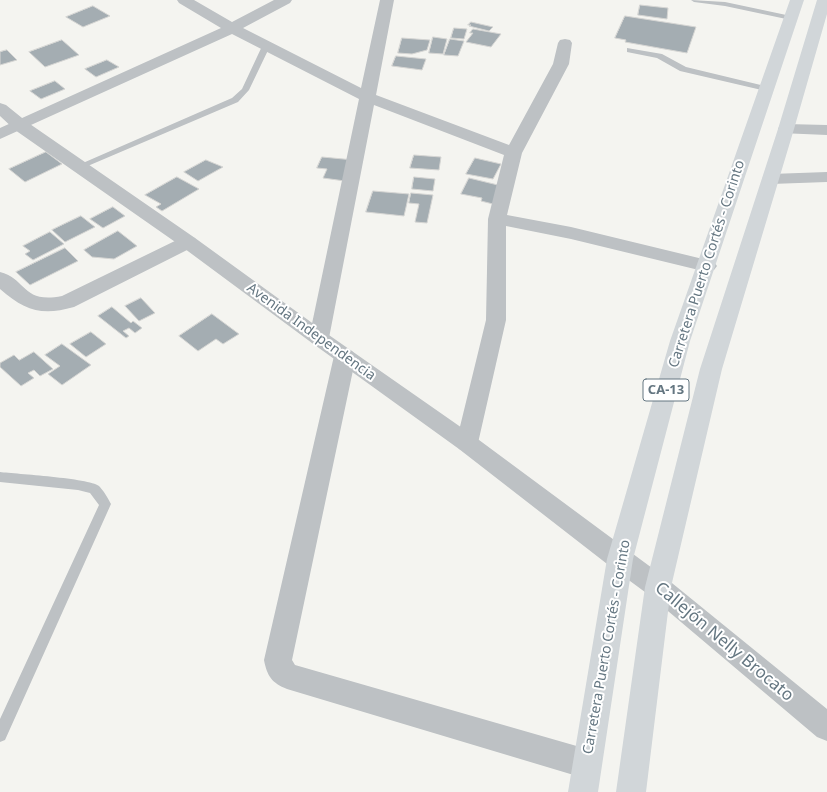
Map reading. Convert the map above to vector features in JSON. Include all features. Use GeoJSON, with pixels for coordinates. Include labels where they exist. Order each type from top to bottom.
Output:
{"type":"FeatureCollection","features":[{"type":"Feature","properties":{"kind":"highway","name":"CA-13"},"geometry":{"type":"LineString","coordinates":[[631,792],[658,587],[711,369],[771,179],[824,0]]}},
{"type":"Feature","properties":{"kind":"highway","name":"Carretera Puerto Cortés - Corinto"},"geometry":{"type":"LineString","coordinates":[[583,792],[620,560],[680,341],[707,266],[734,178],[794,9]]}},
{"type":"Feature","properties":{"kind":"street"},"geometry":{"type":"LineString","coordinates":[[184,0],[232,28],[267,44],[367,97],[513,153]]}},
{"type":"Feature","properties":{"kind":"street"},"geometry":{"type":"LineString","coordinates":[[0,134],[21,126],[232,28],[285,0]]}},
{"type":"Feature","properties":{"kind":"street"},"geometry":{"type":"LineString","coordinates":[[318,338],[387,0]]}},
{"type":"Feature","properties":{"kind":"street"},"geometry":{"type":"LineString","coordinates":[[467,443],[496,320],[497,218],[501,198],[513,153],[561,64],[565,43]]}},
{"type":"Feature","properties":{"kind":"street","name":"Avenida Independencia"},"geometry":{"type":"LineString","coordinates":[[0,108],[21,126],[188,242],[318,338],[467,443],[620,560]]}},
{"type":"Feature","properties":{"kind":"street"},"geometry":{"type":"LineString","coordinates":[[786,129],[827,130]]}},
{"type":"Feature","properties":{"kind":"street"},"geometry":{"type":"LineString","coordinates":[[771,179],[827,177]]}},
{"type":"Feature","properties":{"kind":"street"},"geometry":{"type":"LineString","coordinates":[[497,218],[572,233],[707,266]]}},
{"type":"Feature","properties":{"kind":"street"},"geometry":{"type":"LineString","coordinates":[[0,278],[25,300],[50,306],[67,302],[188,242]]}},
{"type":"Feature","properties":{"kind":"street"},"geometry":{"type":"LineString","coordinates":[[345,356],[278,660],[280,670],[287,676],[587,764]]}},
{"type":"Feature","properties":{"kind":"street","name":"Callejón Nelly Brocato"},"geometry":{"type":"LineString","coordinates":[[620,560],[658,587],[827,727]]}},
{"type":"Feature","properties":{"kind":"lane"},"geometry":{"type":"LineString","coordinates":[[694,0],[725,4],[794,9]]}},
{"type":"Feature","properties":{"kind":"lane"},"geometry":{"type":"LineString","coordinates":[[80,166],[236,100],[245,90],[267,44]]}},
{"type":"Feature","properties":{"kind":"lane"},"geometry":{"type":"LineString","coordinates":[[630,50],[659,56],[683,69],[766,89]]}},
{"type":"Feature","properties":{"kind":"lane"},"geometry":{"type":"LineString","coordinates":[[0,477],[78,485],[94,489],[105,504],[0,735]]}},
{"type":"Feature","properties":{"kind":"building"},"geometry":{"type":"Polygon","coordinates":[[[640,5],[668,8],[667,19],[638,15],[640,5]]]}},
{"type":"Feature","properties":{"kind":"building"},"geometry":{"type":"Polygon","coordinates":[[[93,6],[110,16],[83,27],[66,17],[93,6]]]}},
{"type":"Feature","properties":{"kind":"building"},"geometry":{"type":"Polygon","coordinates":[[[625,16],[696,27],[687,53],[625,42],[626,40],[615,38],[625,16]]]}},
{"type":"Feature","properties":{"kind":"building"},"geometry":{"type":"Polygon","coordinates":[[[471,22],[493,27],[489,31],[469,26],[471,25],[468,25],[471,22]]]}},
{"type":"Feature","properties":{"kind":"building"},"geometry":{"type":"Polygon","coordinates":[[[454,28],[467,29],[464,39],[451,38],[454,28]]]}},
{"type":"Feature","properties":{"kind":"building"},"geometry":{"type":"Polygon","coordinates":[[[473,29],[501,34],[491,47],[466,42],[473,33],[470,33],[473,29]]]}},
{"type":"Feature","properties":{"kind":"building"},"geometry":{"type":"Polygon","coordinates":[[[433,37],[447,39],[443,54],[429,53],[433,37]]]}},
{"type":"Feature","properties":{"kind":"building"},"geometry":{"type":"Polygon","coordinates":[[[402,38],[430,40],[427,50],[412,54],[398,53],[402,38]]]}},
{"type":"Feature","properties":{"kind":"building"},"geometry":{"type":"Polygon","coordinates":[[[450,39],[464,41],[458,56],[444,55],[450,39]]]}},
{"type":"Feature","properties":{"kind":"building"},"geometry":{"type":"Polygon","coordinates":[[[62,40],[79,55],[45,67],[29,52],[62,40]]]}},
{"type":"Feature","properties":{"kind":"building"},"geometry":{"type":"Polygon","coordinates":[[[7,50],[17,60],[0,65],[0,52],[7,50]]]}},
{"type":"Feature","properties":{"kind":"building"},"geometry":{"type":"Polygon","coordinates":[[[396,56],[426,59],[422,70],[392,66],[396,56]]]}},
{"type":"Feature","properties":{"kind":"building"},"geometry":{"type":"Polygon","coordinates":[[[107,60],[119,67],[96,77],[85,69],[107,60]]]}},
{"type":"Feature","properties":{"kind":"building"},"geometry":{"type":"Polygon","coordinates":[[[55,81],[65,89],[41,99],[30,91],[55,81]]]}},
{"type":"Feature","properties":{"kind":"building"},"geometry":{"type":"Polygon","coordinates":[[[46,152],[62,164],[25,182],[9,169],[46,152]]]}},
{"type":"Feature","properties":{"kind":"building"},"geometry":{"type":"Polygon","coordinates":[[[414,155],[441,157],[439,170],[410,168],[414,155]]]}},
{"type":"Feature","properties":{"kind":"building"},"geometry":{"type":"Polygon","coordinates":[[[322,157],[354,160],[345,181],[323,178],[327,169],[317,168],[322,157]]]}},
{"type":"Feature","properties":{"kind":"building"},"geometry":{"type":"Polygon","coordinates":[[[475,158],[501,164],[493,179],[466,174],[475,158]]]}},
{"type":"Feature","properties":{"kind":"building"},"geometry":{"type":"Polygon","coordinates":[[[206,160],[223,167],[198,181],[184,172],[206,160]]]}},
{"type":"Feature","properties":{"kind":"building"},"geometry":{"type":"Polygon","coordinates":[[[177,177],[199,189],[162,211],[156,207],[161,204],[145,195],[177,177]]]}},
{"type":"Feature","properties":{"kind":"building"},"geometry":{"type":"Polygon","coordinates":[[[414,177],[435,179],[433,191],[412,189],[414,177]]]}},
{"type":"Feature","properties":{"kind":"building"},"geometry":{"type":"Polygon","coordinates":[[[469,178],[502,186],[497,205],[481,201],[482,198],[461,194],[469,178]]]}},
{"type":"Feature","properties":{"kind":"building"},"geometry":{"type":"Polygon","coordinates":[[[373,191],[409,194],[404,216],[366,212],[373,191]]]}},
{"type":"Feature","properties":{"kind":"building"},"geometry":{"type":"Polygon","coordinates":[[[411,193],[433,195],[427,223],[415,222],[419,204],[409,203],[411,193]]]}},
{"type":"Feature","properties":{"kind":"building"},"geometry":{"type":"Polygon","coordinates":[[[113,207],[125,216],[103,228],[90,219],[113,207]]]}},
{"type":"Feature","properties":{"kind":"building"},"geometry":{"type":"Polygon","coordinates":[[[81,216],[95,227],[65,242],[52,230],[81,216]]]}},
{"type":"Feature","properties":{"kind":"building"},"geometry":{"type":"Polygon","coordinates":[[[118,231],[137,246],[114,259],[92,257],[84,250],[118,231]]]}},
{"type":"Feature","properties":{"kind":"building"},"geometry":{"type":"Polygon","coordinates":[[[50,232],[64,244],[33,260],[25,254],[30,251],[23,246],[50,232]]]}},
{"type":"Feature","properties":{"kind":"building"},"geometry":{"type":"Polygon","coordinates":[[[65,248],[78,261],[30,285],[16,272],[65,248]]]}},
{"type":"Feature","properties":{"kind":"building"},"geometry":{"type":"Polygon","coordinates":[[[141,298],[155,313],[139,321],[125,306],[141,298]]]}},
{"type":"Feature","properties":{"kind":"building"},"geometry":{"type":"Polygon","coordinates":[[[112,307],[131,323],[133,321],[142,328],[135,333],[129,328],[123,331],[129,336],[126,338],[98,316],[112,307]]]}},
{"type":"Feature","properties":{"kind":"building"},"geometry":{"type":"Polygon","coordinates":[[[212,314],[239,334],[223,344],[216,339],[198,351],[179,336],[212,314]]]}},
{"type":"Feature","properties":{"kind":"building"},"geometry":{"type":"Polygon","coordinates":[[[91,332],[106,344],[86,357],[70,344],[91,332]]]}},
{"type":"Feature","properties":{"kind":"building"},"geometry":{"type":"Polygon","coordinates":[[[62,344],[91,365],[62,385],[48,374],[60,366],[45,355],[62,344]]]}},
{"type":"Feature","properties":{"kind":"building"},"geometry":{"type":"Polygon","coordinates":[[[34,352],[53,369],[40,376],[34,370],[28,373],[34,378],[21,386],[0,367],[0,363],[14,355],[19,360],[34,352]]]}}]}
